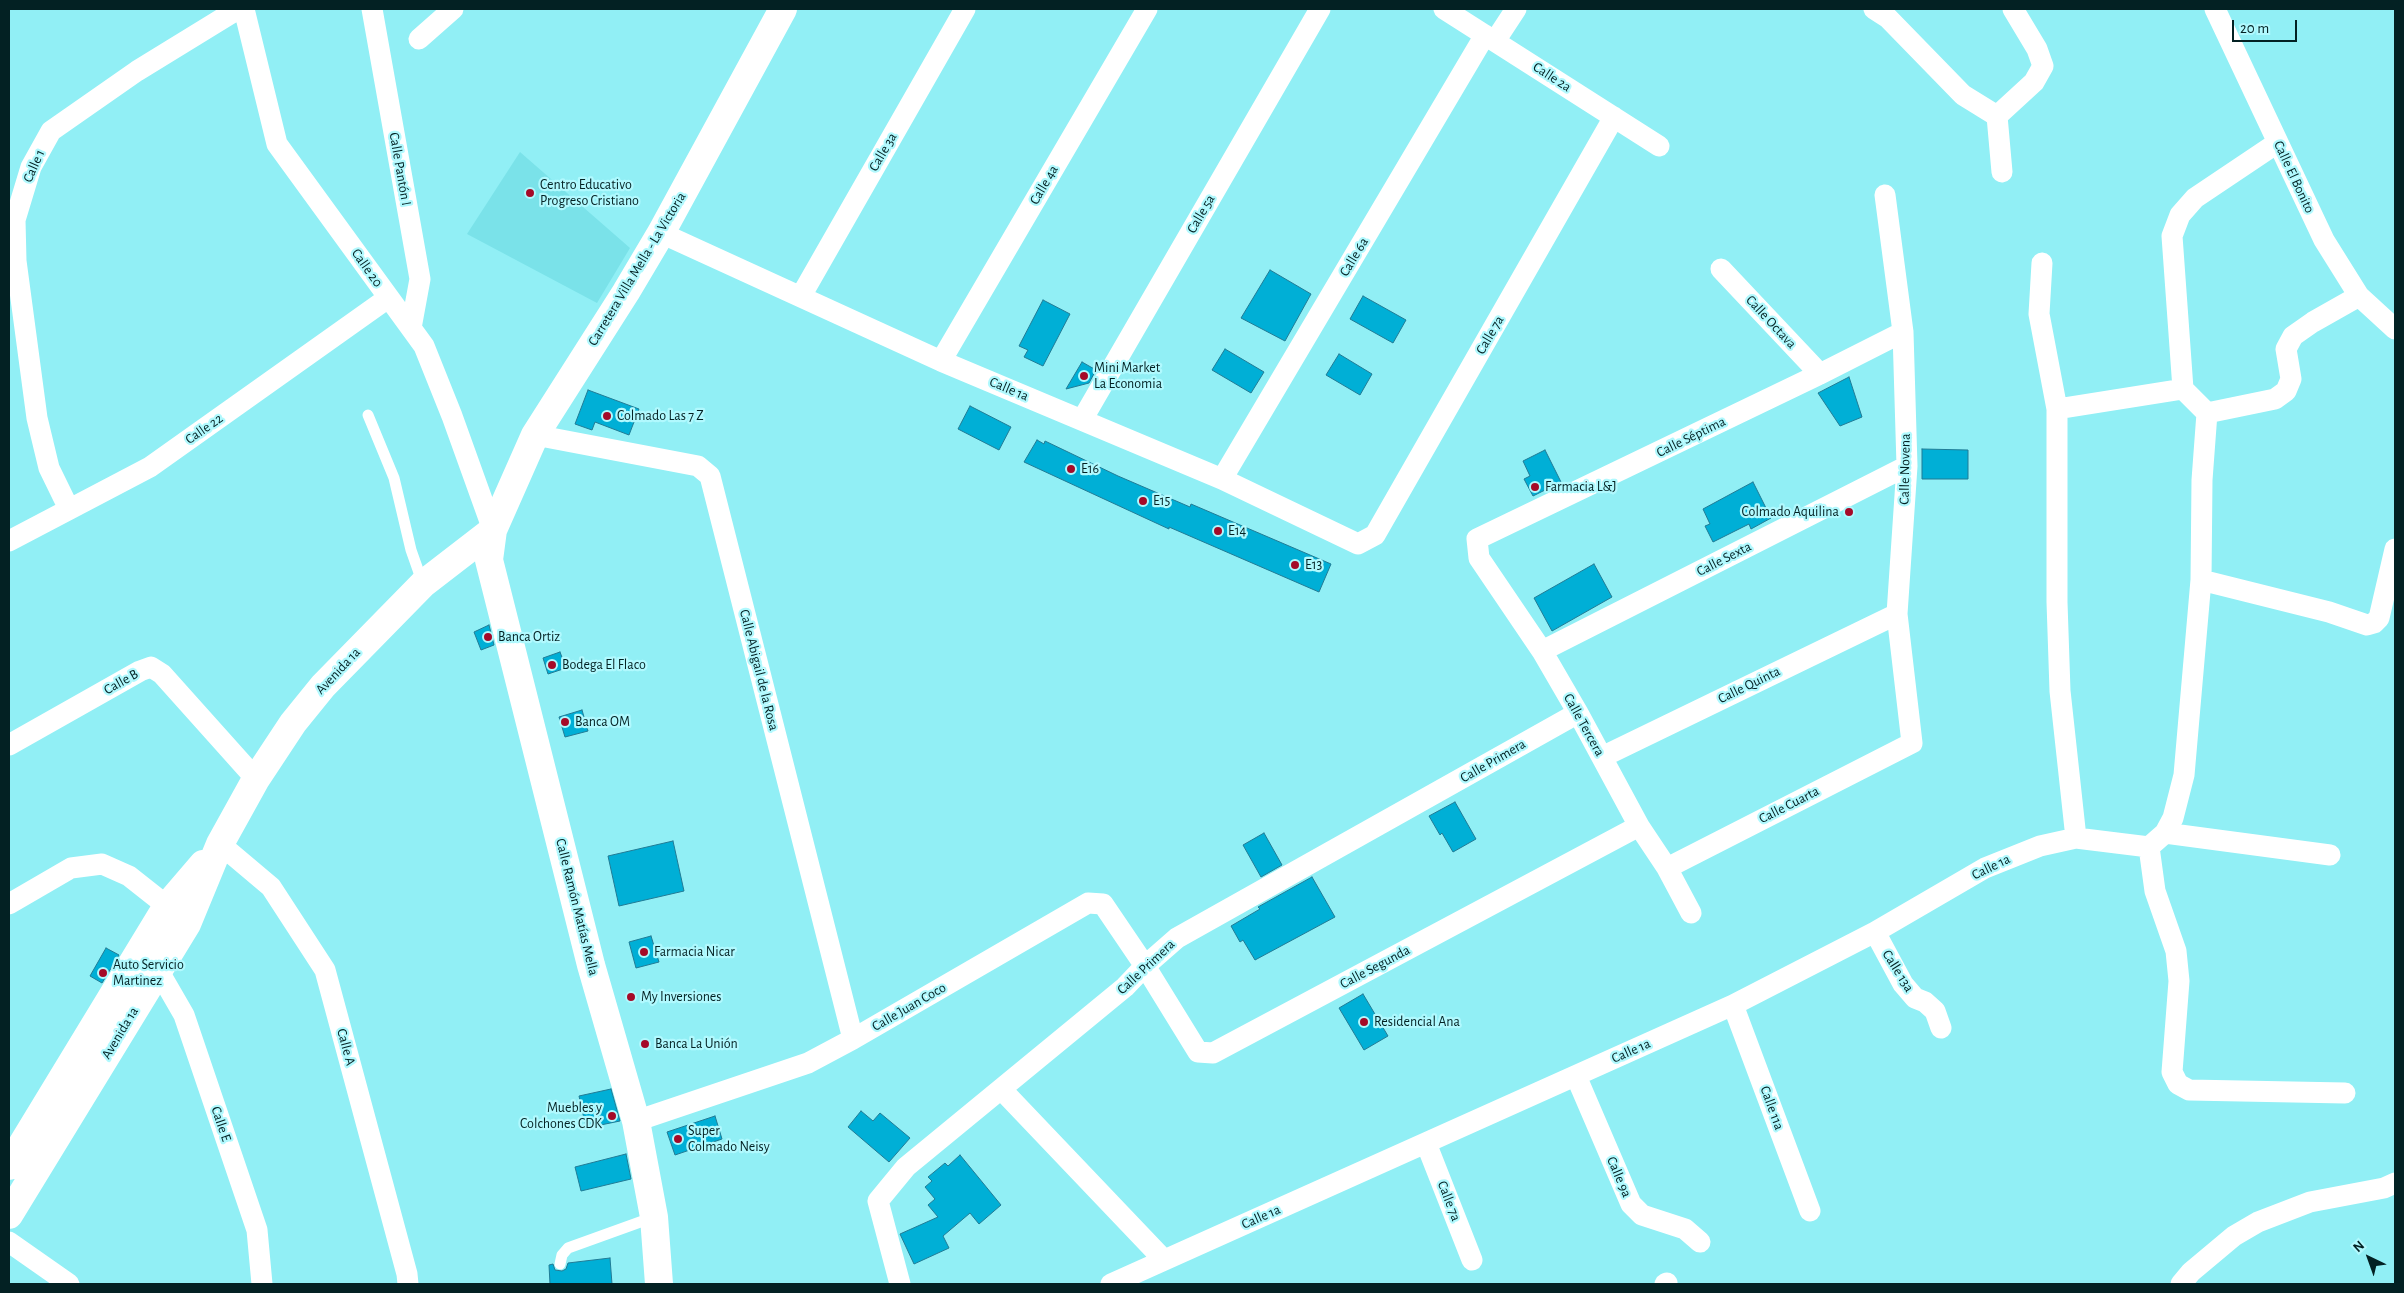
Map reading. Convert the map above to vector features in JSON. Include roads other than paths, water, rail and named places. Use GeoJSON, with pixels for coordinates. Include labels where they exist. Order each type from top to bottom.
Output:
{"type":"FeatureCollection","features":[{"type":"Feature","properties":{"kind":"main road","name":"Carretera Villa Mella - La Victoria"},"geometry":{"type":"LineString","coordinates":[[492,530],[535,435],[661,233],[783,9]]}},
{"type":"Feature","properties":{"kind":"main road","name":"Avenida 1a"},"geometry":{"type":"LineString","coordinates":[[9,1216],[187,924],[220,844],[256,780],[293,722],[323,686],[422,584],[492,530]]}},
{"type":"Feature","properties":{"kind":"main road","name":"Calle Ramón Matías Mella"},"geometry":{"type":"LineString","coordinates":[[492,530],[489,560],[591,965],[636,1122],[664,1277]]}},
{"type":"Feature","properties":{"kind":"main road","name":"Avenida 1a"},"geometry":{"type":"LineString","coordinates":[[9,1164],[167,906],[220,844]]}},
{"type":"Feature","properties":{"kind":"street","name":"Calle 1"},"geometry":{"type":"LineString","coordinates":[[68,509],[49,468],[37,418],[16,261],[15,220],[31,167],[51,131],[137,71],[238,9]]}},
{"type":"Feature","properties":{"kind":"street","name":"Calle 20"},"geometry":{"type":"LineString","coordinates":[[244,9],[277,144],[424,346],[452,416],[492,530]]}},
{"type":"Feature","properties":{"kind":"street","name":"Calle Pantón I"},"geometry":{"type":"LineString","coordinates":[[372,9],[420,279],[411,328]]}},
{"type":"Feature","properties":{"kind":"street"},"geometry":{"type":"LineString","coordinates":[[419,39],[453,9]]}},
{"type":"Feature","properties":{"kind":"street","name":"Calle 3a"},"geometry":{"type":"LineString","coordinates":[[801,296],[965,9]]}},
{"type":"Feature","properties":{"kind":"street","name":"Calle 4a"},"geometry":{"type":"LineString","coordinates":[[941,361],[1147,9]]}},
{"type":"Feature","properties":{"kind":"street","name":"Calle 5a"},"geometry":{"type":"LineString","coordinates":[[1082,420],[1320,9]]}},
{"type":"Feature","properties":{"kind":"street","name":"Calle 2a"},"geometry":{"type":"LineString","coordinates":[[1444,9],[1659,146]]}},
{"type":"Feature","properties":{"kind":"street","name":"Calle 6a"},"geometry":{"type":"LineString","coordinates":[[1222,479],[1490,38],[1516,9]]}},
{"type":"Feature","properties":{"kind":"street"},"geometry":{"type":"LineString","coordinates":[[1874,9],[1888,18],[1963,95],[1997,116]]}},
{"type":"Feature","properties":{"kind":"street"},"geometry":{"type":"LineString","coordinates":[[1997,116],[2034,82],[2042,66],[2037,48],[2013,9]]}},
{"type":"Feature","properties":{"kind":"street","name":"Calle El Bonito"},"geometry":{"type":"LineString","coordinates":[[2215,9],[2324,240],[2359,296],[2395,329]]}},
{"type":"Feature","properties":{"kind":"street"},"geometry":{"type":"LineString","coordinates":[[1997,116],[2002,172]]}},
{"type":"Feature","properties":{"kind":"street","name":"Calle 7a"},"geometry":{"type":"LineString","coordinates":[[1358,544],[1375,535],[1614,117]]}},
{"type":"Feature","properties":{"kind":"street"},"geometry":{"type":"LineString","coordinates":[[2278,143],[2195,198],[2180,214],[2172,236],[2183,389],[2207,413],[2202,480],[2201,580],[2184,775],[2173,818],[2157,840],[2154,892],[2176,951],[2179,981],[2172,1072],[2178,1084],[2189,1090],[2345,1093]]}},
{"type":"Feature","properties":{"kind":"street","name":"Calle Novena"},"geometry":{"type":"LineString","coordinates":[[1885,195],[1903,332],[1907,466],[1897,614],[1912,743]]}},
{"type":"Feature","properties":{"kind":"street","name":"Calle 1a"},"geometry":{"type":"LineString","coordinates":[[661,233],[941,361],[1222,479],[1358,544]]}},
{"type":"Feature","properties":{"kind":"street"},"geometry":{"type":"LineString","coordinates":[[2042,263],[2039,314],[2058,409],[2057,602],[2060,691],[2076,838]]}},
{"type":"Feature","properties":{"kind":"street","name":"Calle Octava"},"geometry":{"type":"LineString","coordinates":[[1721,269],[1820,374]]}},
{"type":"Feature","properties":{"kind":"street"},"geometry":{"type":"LineString","coordinates":[[2207,413],[2274,399],[2286,391],[2291,379],[2286,349],[2293,336],[2313,322],[2359,296]]}},
{"type":"Feature","properties":{"kind":"street","name":"Calle 22"},"geometry":{"type":"LineString","coordinates":[[9,541],[150,467],[388,298]]}},
{"type":"Feature","properties":{"kind":"street","name":"Calle Séptima"},"geometry":{"type":"LineString","coordinates":[[1477,539],[1820,374],[1903,332]]}},
{"type":"Feature","properties":{"kind":"street"},"geometry":{"type":"LineString","coordinates":[[2058,409],[2183,389]]}},
{"type":"Feature","properties":{"kind":"street","name":"Calle Abigail de la Rosa"},"geometry":{"type":"LineString","coordinates":[[535,435],[698,466],[710,476],[853,1040]]}},
{"type":"Feature","properties":{"kind":"street","name":"Calle Sexta"},"geometry":{"type":"LineString","coordinates":[[1542,651],[1907,466]]}},
{"type":"Feature","properties":{"kind":"street","name":"Calle Tercera"},"geometry":{"type":"LineString","coordinates":[[1477,539],[1480,558],[1542,651],[1639,826],[1667,868],[1691,913]]}},
{"type":"Feature","properties":{"kind":"street"},"geometry":{"type":"LineString","coordinates":[[2201,580],[2330,612],[2367,625],[2374,623],[2379,618],[2395,549]]}},
{"type":"Feature","properties":{"kind":"street","name":"Calle Quinta"},"geometry":{"type":"LineString","coordinates":[[1602,757],[1897,614]]}},
{"type":"Feature","properties":{"kind":"street","name":"Calle B"},"geometry":{"type":"LineString","coordinates":[[9,745],[140,671],[151,668],[162,674],[256,780]]}},
{"type":"Feature","properties":{"kind":"street","name":"Calle Primera"},"geometry":{"type":"LineString","coordinates":[[900,1284],[878,1201],[906,1167],[1125,987],[1145,966],[1177,938],[1578,713]]}},
{"type":"Feature","properties":{"kind":"street","name":"Calle Cuarta"},"geometry":{"type":"LineString","coordinates":[[1667,868],[1912,743]]}},
{"type":"Feature","properties":{"kind":"street","name":"Calle Segunda"},"geometry":{"type":"LineString","coordinates":[[1145,966],[1198,1052],[1214,1053],[1639,826]]}},
{"type":"Feature","properties":{"kind":"street","name":"Calle 1a"},"geometry":{"type":"LineString","coordinates":[[1111,1284],[1142,1278],[1164,1260],[1733,1005],[1875,932],[1984,868],[2040,846],[2076,838],[2157,840],[2330,855]]}},
{"type":"Feature","properties":{"kind":"street","name":"Calle A"},"geometry":{"type":"LineString","coordinates":[[220,844],[272,887],[325,970],[407,1274],[408,1284]]}},
{"type":"Feature","properties":{"kind":"street"},"geometry":{"type":"LineString","coordinates":[[9,904],[71,868],[102,864],[129,876],[167,906]]}},
{"type":"Feature","properties":{"kind":"street","name":"Calle Juan Coco"},"geometry":{"type":"LineString","coordinates":[[636,1122],[808,1063],[853,1040],[1088,903],[1103,904],[1145,966]]}},
{"type":"Feature","properties":{"kind":"street","name":"Calle 13a"},"geometry":{"type":"LineString","coordinates":[[1875,932],[1903,984],[1915,998],[1925,1002],[1935,1010],[1941,1028]]}},
{"type":"Feature","properties":{"kind":"street","name":"Calle E"},"geometry":{"type":"LineString","coordinates":[[158,970],[184,1015],[257,1230],[262,1284]]}},
{"type":"Feature","properties":{"kind":"street","name":"Calle 11a"},"geometry":{"type":"LineString","coordinates":[[1733,1005],[1810,1211]]}},
{"type":"Feature","properties":{"kind":"street","name":"Calle 9a"},"geometry":{"type":"LineString","coordinates":[[1576,1076],[1631,1204],[1642,1215],[1686,1229],[1700,1242]]}},
{"type":"Feature","properties":{"kind":"street"},"geometry":{"type":"LineString","coordinates":[[1002,1090],[1164,1260]]}},
{"type":"Feature","properties":{"kind":"street","name":"Calle 7a"},"geometry":{"type":"LineString","coordinates":[[1426,1143],[1472,1260]]}},
{"type":"Feature","properties":{"kind":"street"},"geometry":{"type":"LineString","coordinates":[[9,1164],[33,1178]]}},
{"type":"Feature","properties":{"kind":"street"},"geometry":{"type":"LineString","coordinates":[[2182,1284],[2191,1272],[2234,1236],[2258,1222],[2310,1202],[2384,1188],[2395,1183]]}},
{"type":"Feature","properties":{"kind":"street"},"geometry":{"type":"LineString","coordinates":[[9,1242],[68,1284]]}},
{"type":"Feature","properties":{"kind":"lane"},"geometry":{"type":"LineString","coordinates":[[368,415],[394,478],[411,550],[422,584]]}},
{"type":"Feature","properties":{"kind":"lane"},"geometry":{"type":"LineString","coordinates":[[560,1264],[562,1255],[568,1248],[654,1216]]}},
{"type":"Feature","properties":{"kind":"place","name":"Centro Educativo Progreso Cristiano"},"geometry":{"type":"Point","coordinates":[530,193]}},
{"type":"Feature","properties":{"kind":"place","name":"Mini Market La Economia"},"geometry":{"type":"Point","coordinates":[1084,376]}},
{"type":"Feature","properties":{"kind":"place","name":"Colmado Las 7 Z"},"geometry":{"type":"Point","coordinates":[607,416]}},
{"type":"Feature","properties":{"kind":"place","name":"E16"},"geometry":{"type":"Point","coordinates":[1071,469]}},
{"type":"Feature","properties":{"kind":"place","name":"Farmacia L&J"},"geometry":{"type":"Point","coordinates":[1535,487]}},
{"type":"Feature","properties":{"kind":"place","name":"E15"},"geometry":{"type":"Point","coordinates":[1143,501]}},
{"type":"Feature","properties":{"kind":"place","name":"Colmado Aquilina"},"geometry":{"type":"Point","coordinates":[1849,512]}},
{"type":"Feature","properties":{"kind":"place","name":"E14"},"geometry":{"type":"Point","coordinates":[1218,531]}},
{"type":"Feature","properties":{"kind":"place","name":"E13"},"geometry":{"type":"Point","coordinates":[1295,565]}},
{"type":"Feature","properties":{"kind":"place","name":"Banca Ortiz"},"geometry":{"type":"Point","coordinates":[488,637]}},
{"type":"Feature","properties":{"kind":"place","name":"Bodega El Flaco"},"geometry":{"type":"Point","coordinates":[552,665]}},
{"type":"Feature","properties":{"kind":"place","name":"Banca OM"},"geometry":{"type":"Point","coordinates":[565,722]}},
{"type":"Feature","properties":{"kind":"place","name":"Farmacia Nicar"},"geometry":{"type":"Point","coordinates":[644,952]}},
{"type":"Feature","properties":{"kind":"place","name":"Auto Servicio Martinez"},"geometry":{"type":"Point","coordinates":[103,973]}},
{"type":"Feature","properties":{"kind":"place","name":"My Inversiones"},"geometry":{"type":"Point","coordinates":[631,997]}},
{"type":"Feature","properties":{"kind":"place","name":"Residencial Ana"},"geometry":{"type":"Point","coordinates":[1364,1022]}},
{"type":"Feature","properties":{"kind":"place","name":"Banca La Unión"},"geometry":{"type":"Point","coordinates":[645,1044]}},
{"type":"Feature","properties":{"kind":"place","name":"Muebles y Colchones CDK"},"geometry":{"type":"Point","coordinates":[612,1116]}},
{"type":"Feature","properties":{"kind":"place","name":"Super Colmado Neisy"},"geometry":{"type":"Point","coordinates":[678,1139]}}]}
